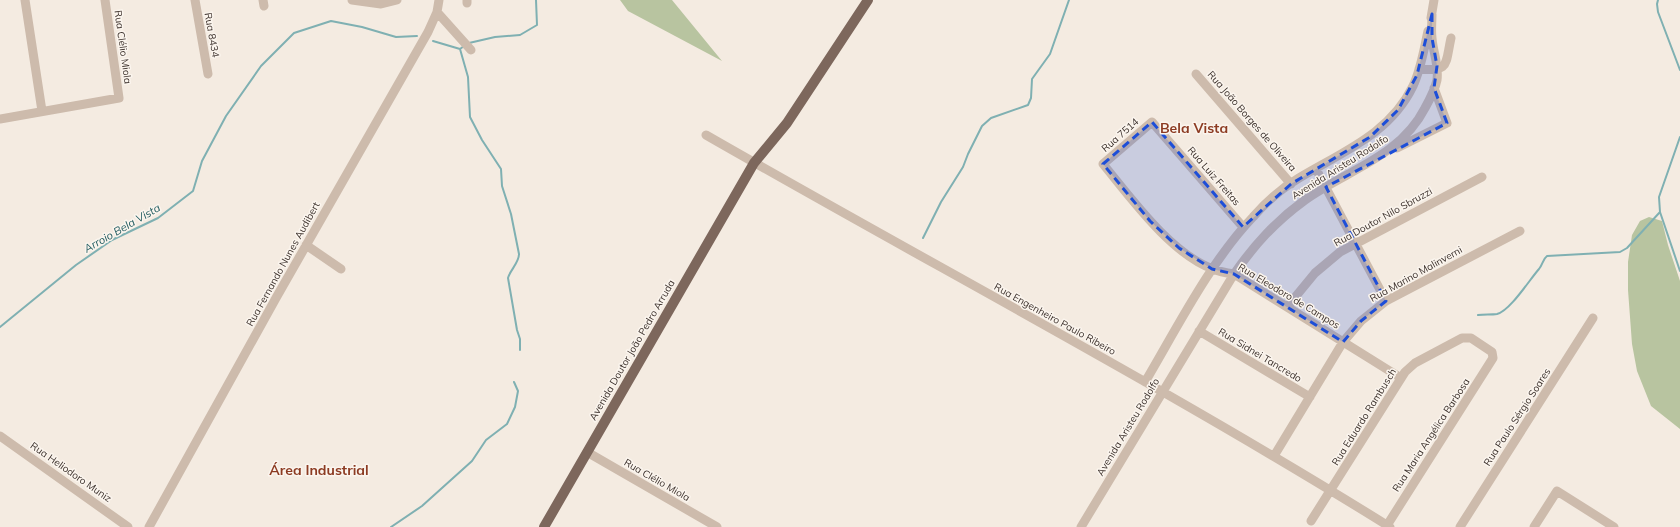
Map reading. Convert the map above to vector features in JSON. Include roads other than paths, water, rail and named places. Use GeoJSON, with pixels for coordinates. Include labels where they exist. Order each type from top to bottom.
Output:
{"type":"FeatureCollection","features":[{"type":"Feature","properties":{"kind":"main road"},"geometry":{"type":"LineString","coordinates":[[754,163],[763,160],[770,153],[787,123],[868,0]]}},
{"type":"Feature","properties":{"kind":"main road","name":"Avenida Doutor João Pedro Arruda"},"geometry":{"type":"LineString","coordinates":[[544,527],[742,184],[756,170],[754,163]]}},
{"type":"Feature","properties":{"kind":"street"},"geometry":{"type":"LineString","coordinates":[[0,119],[42,111],[25,0]]}},
{"type":"Feature","properties":{"kind":"street","name":"Rua Clélio Miola"},"geometry":{"type":"LineString","coordinates":[[42,111],[118,98],[105,0]]}},
{"type":"Feature","properties":{"kind":"street","name":"Rua 8434"},"geometry":{"type":"LineString","coordinates":[[195,0],[208,74]]}},
{"type":"Feature","properties":{"kind":"street"},"geometry":{"type":"LineString","coordinates":[[352,0],[372,4],[391,1]]}},
{"type":"Feature","properties":{"kind":"street"},"geometry":{"type":"LineString","coordinates":[[440,0],[437,12],[471,50]]}},
{"type":"Feature","properties":{"kind":"street"},"geometry":{"type":"LineString","coordinates":[[1432,14],[1434,0]]}},
{"type":"Feature","properties":{"kind":"street","name":"Rua Fernando Nunes Audibert"},"geometry":{"type":"LineString","coordinates":[[149,527],[306,245],[428,32],[437,12]]}},
{"type":"Feature","properties":{"kind":"street","name":"Avenida Aristeu Rodolfo"},"geometry":{"type":"LineString","coordinates":[[1145,382],[1212,269],[1243,227],[1263,207],[1291,184],[1354,147],[1379,129],[1398,110],[1406,98],[1419,69],[1432,14]]}},
{"type":"Feature","properties":{"kind":"street","name":"Avenida Aristeu Rodolfo"},"geometry":{"type":"LineString","coordinates":[[1081,527],[1199,331],[1252,248],[1267,231],[1294,208],[1326,187],[1378,158],[1396,146],[1424,111],[1434,88],[1437,71],[1432,38],[1432,14]]}},
{"type":"Feature","properties":{"kind":"street"},"geometry":{"type":"LineString","coordinates":[[1419,69],[1437,71],[1442,68],[1446,62],[1451,38]]}},
{"type":"Feature","properties":{"kind":"street","name":"Rua João Borges de Oliveira"},"geometry":{"type":"LineString","coordinates":[[1196,74],[1291,184]]}},
{"type":"Feature","properties":{"kind":"street"},"geometry":{"type":"LineString","coordinates":[[1378,158],[1447,123],[1434,88]]}},
{"type":"Feature","properties":{"kind":"street","name":"Rua 7514"},"geometry":{"type":"LineString","coordinates":[[1103,164],[1152,122]]}},
{"type":"Feature","properties":{"kind":"street","name":"Rua Luiz Freitas"},"geometry":{"type":"LineString","coordinates":[[1152,122],[1243,227]]}},
{"type":"Feature","properties":{"kind":"street","name":"Rua Engenheiro Paulo Ribeiro"},"geometry":{"type":"LineString","coordinates":[[706,135],[1163,392],[1274,456],[1388,526]]}},
{"type":"Feature","properties":{"kind":"street","name":"Rua Eleodoro de Campos"},"geometry":{"type":"LineString","coordinates":[[1103,164],[1165,236],[1195,259],[1212,269],[1234,274],[1401,378]]}},
{"type":"Feature","properties":{"kind":"street"},"geometry":{"type":"LineString","coordinates":[[1316,169],[1386,301]]}},
{"type":"Feature","properties":{"kind":"street","name":"Rua Doutor Nilo Sbruzzi"},"geometry":{"type":"LineString","coordinates":[[1287,307],[1301,288],[1327,262],[1355,243],[1482,177]]}},
{"type":"Feature","properties":{"kind":"street","name":"Rua Marino Malinverni"},"geometry":{"type":"LineString","coordinates":[[1274,456],[1343,342],[1361,321],[1386,301],[1520,231]]}},
{"type":"Feature","properties":{"kind":"street"},"geometry":{"type":"LineString","coordinates":[[306,245],[341,269]]}},
{"type":"Feature","properties":{"kind":"street","name":"Rua Paulo Sérgio Soares"},"geometry":{"type":"LineString","coordinates":[[1460,527],[1593,318]]}},
{"type":"Feature","properties":{"kind":"street","name":"Rua Sidnei Tancredo"},"geometry":{"type":"LineString","coordinates":[[1199,331],[1310,397]]}},
{"type":"Feature","properties":{"kind":"street","name":"Rua Eduardo Rambusch"},"geometry":{"type":"LineString","coordinates":[[1311,521],[1401,378],[1415,363],[1466,337],[1471,338],[1494,355]]}},
{"type":"Feature","properties":{"kind":"street","name":"Rua Maria Angélica Barbosa"},"geometry":{"type":"LineString","coordinates":[[1388,526],[1494,355]]}},
{"type":"Feature","properties":{"kind":"street","name":"Rua Heliodoro Muniz"},"geometry":{"type":"LineString","coordinates":[[0,436],[128,527]]}},
{"type":"Feature","properties":{"kind":"street","name":"Rua Clélio Miola"},"geometry":{"type":"LineString","coordinates":[[587,452],[717,527]]}},
{"type":"Feature","properties":{"kind":"street"},"geometry":{"type":"LineString","coordinates":[[1534,527],[1557,491],[1612,526]]}},
{"type":"Feature","properties":{"kind":"waterway","name":"Arroio Bela Vista"},"geometry":{"type":"LineString","coordinates":[[469,43],[495,37],[520,35],[537,25],[536,0]]}},
{"type":"Feature","properties":{"kind":"waterway"},"geometry":{"type":"LineString","coordinates":[[923,238],[941,202],[963,167],[982,126],[991,118],[1028,105],[1031,98],[1032,79],[1050,54],[1069,0]]}},
{"type":"Feature","properties":{"kind":"waterway"},"geometry":{"type":"LineString","coordinates":[[1658,0],[1658,12],[1680,70]]}},
{"type":"Feature","properties":{"kind":"waterway","name":"Arroio Bela Vista"},"geometry":{"type":"LineString","coordinates":[[0,327],[76,265],[112,240],[158,218],[193,191],[202,161],[226,116],[261,66],[294,33],[331,21],[362,27],[396,37],[417,36]]}},
{"type":"Feature","properties":{"kind":"waterway","name":"Arroio Bela Vista"},"geometry":{"type":"LineString","coordinates":[[433,41],[460,49],[464,46]]}},
{"type":"Feature","properties":{"kind":"waterway"},"geometry":{"type":"LineString","coordinates":[[460,49],[468,77],[470,117],[482,140],[501,169],[502,186],[511,214],[519,254],[518,260],[508,278],[517,330],[520,339],[520,350]]}},
{"type":"Feature","properties":{"kind":"waterway"},"geometry":{"type":"LineString","coordinates":[[1680,137],[1659,197],[1660,212],[1680,271]]}},
{"type":"Feature","properties":{"kind":"waterway"},"geometry":{"type":"LineString","coordinates":[[1478,315],[1497,314],[1508,307],[1520,294],[1547,256],[1620,252],[1627,248],[1660,212]]}},
{"type":"Feature","properties":{"kind":"waterway"},"geometry":{"type":"LineString","coordinates":[[391,527],[422,506],[472,461],[486,440],[507,424],[515,407],[518,391],[514,382]]}},
{"type":"Feature","properties":{"kind":"district","name":"Bela Vista"},"geometry":{"type":"Point","coordinates":[1194,128]}},
{"type":"Feature","properties":{"kind":"district","name":"Área Industrial"},"geometry":{"type":"Point","coordinates":[319,470]}}]}
